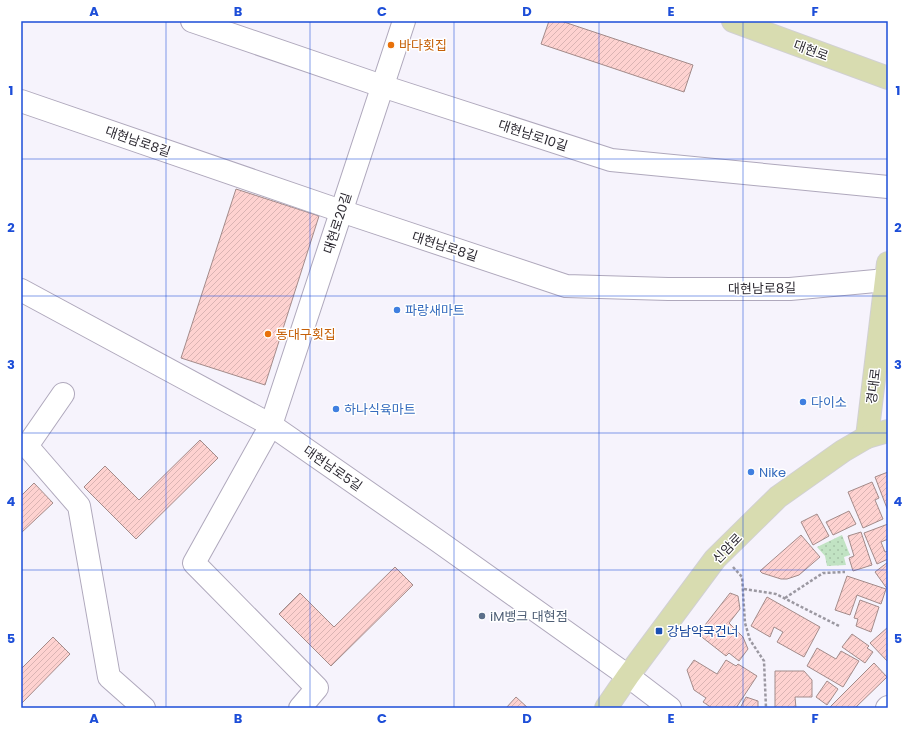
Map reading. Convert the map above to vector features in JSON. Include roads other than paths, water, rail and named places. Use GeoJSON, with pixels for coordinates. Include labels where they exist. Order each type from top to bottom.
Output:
{"type":"FeatureCollection","features":[{"type":"Feature","properties":{"kind":"main road","name":"대현로"},"geometry":{"type":"LineString","coordinates":[[733,21],[888,78]]}},
{"type":"Feature","properties":{"kind":"main road","name":"경대로"},"geometry":{"type":"LineString","coordinates":[[867,438],[887,272]]}},
{"type":"Feature","properties":{"kind":"main road","name":"신암로"},"geometry":{"type":"LineString","coordinates":[[606,708],[715,559],[778,497],[843,451],[867,438],[888,431]]}},
{"type":"Feature","properties":{"kind":"street","name":"대현남로10길"},"geometry":{"type":"LineString","coordinates":[[192,21],[382,86],[611,160],[888,187]]}},
{"type":"Feature","properties":{"kind":"street","name":"대현로20길"},"geometry":{"type":"LineString","coordinates":[[300,708],[317,688],[194,563],[271,425],[404,21]]}},
{"type":"Feature","properties":{"kind":"street","name":"대현남로8길"},"geometry":{"type":"LineString","coordinates":[[21,101],[341,211],[566,286],[790,289],[887,272]]}},
{"type":"Feature","properties":{"kind":"street","name":"대현남로5길"},"geometry":{"type":"LineString","coordinates":[[21,290],[271,425],[438,541],[628,676],[670,708]]}},
{"type":"Feature","properties":{"kind":"street"},"geometry":{"type":"LineString","coordinates":[[63,394],[27,446],[79,506],[109,677],[144,708]]}},
{"type":"Feature","properties":{"kind":"place","name":"바다횟집"},"geometry":{"type":"Point","coordinates":[391,45]}},
{"type":"Feature","properties":{"kind":"place","name":"파랑새마트"},"geometry":{"type":"Point","coordinates":[397,310]}},
{"type":"Feature","properties":{"kind":"place","name":"동대구횟집"},"geometry":{"type":"Point","coordinates":[268,334]}},
{"type":"Feature","properties":{"kind":"place","name":"다이소"},"geometry":{"type":"Point","coordinates":[803,402]}},
{"type":"Feature","properties":{"kind":"place","name":"하나식육마트"},"geometry":{"type":"Point","coordinates":[336,409]}},
{"type":"Feature","properties":{"kind":"place","name":"Nike"},"geometry":{"type":"Point","coordinates":[751,472]}},
{"type":"Feature","properties":{"kind":"place","name":"iM뱅크 대현점"},"geometry":{"type":"Point","coordinates":[482,616]}},
{"type":"Feature","properties":{"kind":"place","name":"강남약국건너"},"geometry":{"type":"Point","coordinates":[659,631]}}]}
